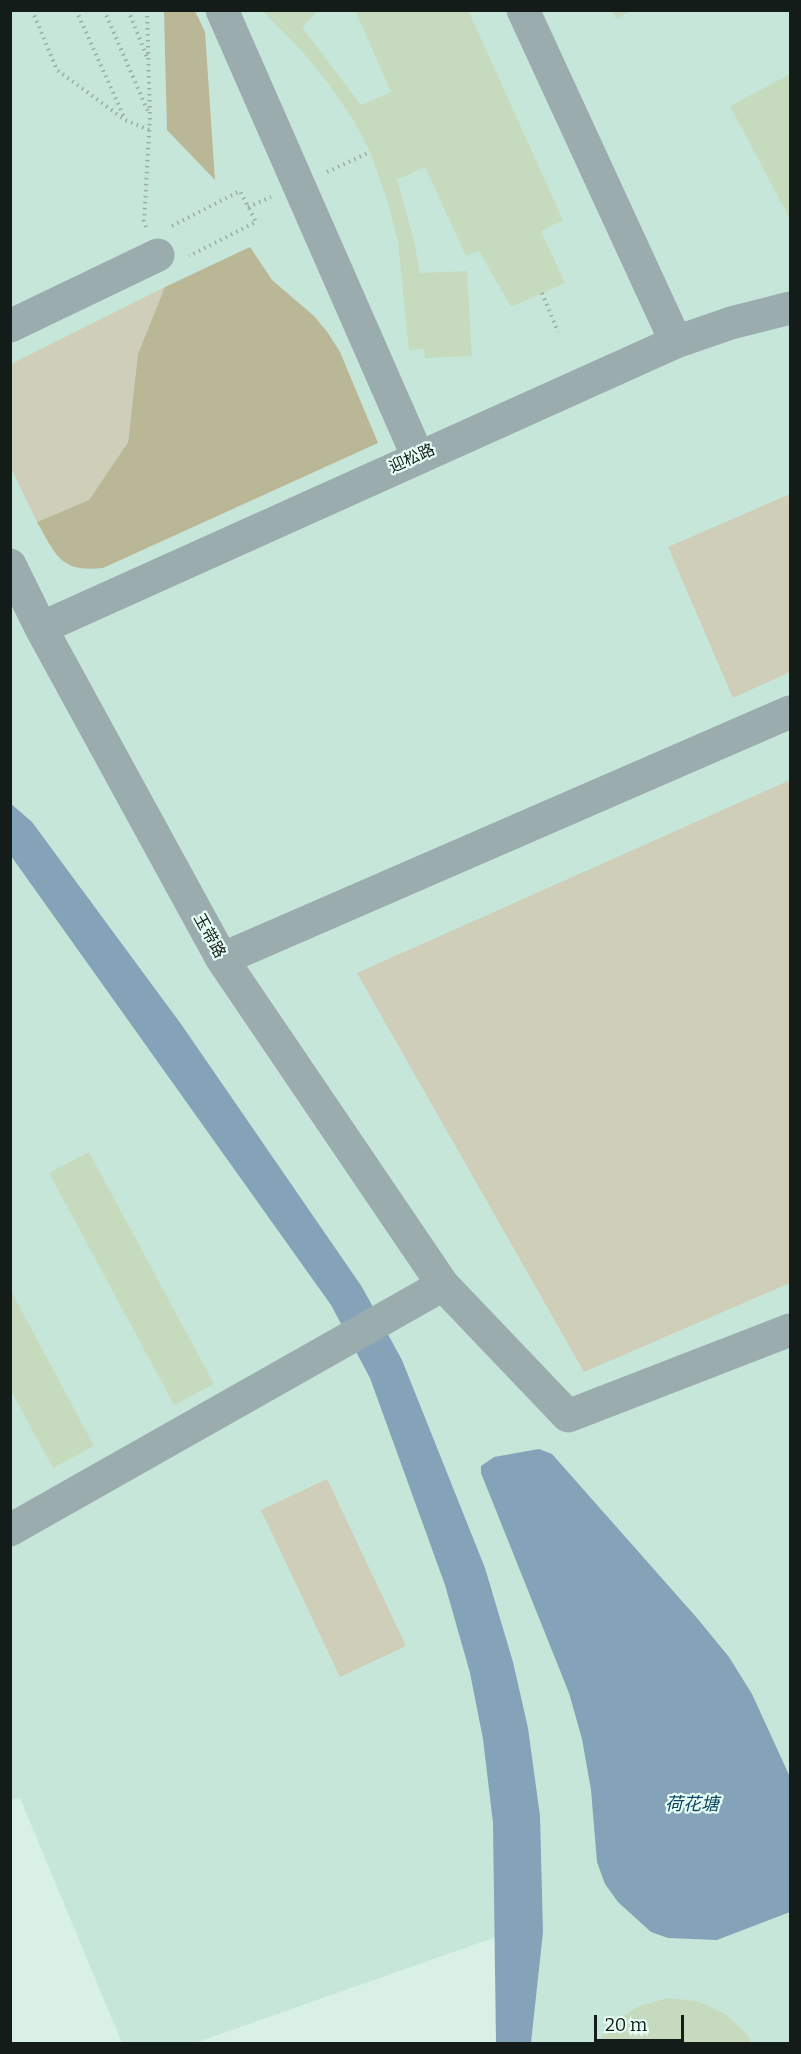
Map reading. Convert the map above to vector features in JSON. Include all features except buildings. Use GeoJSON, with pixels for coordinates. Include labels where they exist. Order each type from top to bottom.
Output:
{"type":"FeatureCollection","features":[{"type":"Feature","properties":{"kind":"street"},"geometry":{"type":"LineString","coordinates":[[222,10],[418,457]]}},
{"type":"Feature","properties":{"kind":"street"},"geometry":{"type":"LineString","coordinates":[[523,10],[676,342]]}},
{"type":"Feature","properties":{"kind":"street"},"geometry":{"type":"LineString","coordinates":[[10,326],[170,247]]}},
{"type":"Feature","properties":{"kind":"street","name":"迎松路"},"geometry":{"type":"LineString","coordinates":[[41,628],[676,342],[731,323],[789,309]]}},
{"type":"Feature","properties":{"kind":"street","name":"玉带路"},"geometry":{"type":"LineString","coordinates":[[10,565],[41,628],[222,959],[443,1285],[568,1416],[790,1330]]}},
{"type":"Feature","properties":{"kind":"street"},"geometry":{"type":"LineString","coordinates":[[222,959],[790,712]]}},
{"type":"Feature","properties":{"kind":"street"},"geometry":{"type":"LineString","coordinates":[[10,1530],[443,1285]]}},
{"type":"Feature","properties":{"kind":"path"},"geometry":{"type":"LineString","coordinates":[[32,10],[57,70],[125,120],[149,130]]}},
{"type":"Feature","properties":{"kind":"path"},"geometry":{"type":"LineString","coordinates":[[76,10],[125,120]]}},
{"type":"Feature","properties":{"kind":"path"},"geometry":{"type":"LineString","coordinates":[[104,10],[150,117]]}},
{"type":"Feature","properties":{"kind":"path"},"geometry":{"type":"LineString","coordinates":[[128,10],[149,62]]}},
{"type":"Feature","properties":{"kind":"path"},"geometry":{"type":"LineString","coordinates":[[147,10],[150,117],[144,221],[170,247]]}},
{"type":"Feature","properties":{"kind":"path"},"geometry":{"type":"LineString","coordinates":[[327,172],[370,152]]}},
{"type":"Feature","properties":{"kind":"path"},"geometry":{"type":"LineString","coordinates":[[240,191],[256,222],[170,247],[240,191]]}},
{"type":"Feature","properties":{"kind":"path"},"geometry":{"type":"LineString","coordinates":[[542,293],[558,332]]}},
{"type":"Feature","properties":{"kind":"shaded area"},"geometry":{"type":"Polygon","coordinates":[[[11,11],[790,11],[790,2043],[531,2043],[542,1932],[496,1937],[195,2043],[122,2043],[20,1798],[11,1800],[11,11]]]}},
{"type":"Feature","properties":{"kind":"shaded area"},"geometry":{"type":"Polygon","coordinates":[[[164,11],[195,11],[205,32],[215,180],[167,130],[164,11]]]}},
{"type":"Feature","properties":{"kind":"shaded area"},"geometry":{"type":"Polygon","coordinates":[[[250,247],[272,280],[314,316],[328,333],[340,352],[378,443],[103,568],[77,568],[68,564],[49,544],[37,522],[89,500],[128,442],[138,354],[165,287],[250,247]]]}},
{"type":"Feature","properties":{"kind":"shaded area"},"geometry":{"type":"Polygon","coordinates":[[[165,287],[138,354],[128,441],[89,500],[37,522],[11,468],[11,364],[165,287]]]}},
{"type":"Feature","properties":{"kind":"shaded area"},"geometry":{"type":"Polygon","coordinates":[[[790,494],[790,672],[733,698],[668,547],[790,494]]]}},
{"type":"Feature","properties":{"kind":"shaded area"},"geometry":{"type":"Polygon","coordinates":[[[790,780],[790,1283],[584,1372],[357,973],[790,780]]]}},
{"type":"Feature","properties":{"kind":"shaded area"},"geometry":{"type":"Polygon","coordinates":[[[327,1479],[406,1646],[340,1677],[261,1510],[327,1479]]]}},
{"type":"Feature","properties":{"kind":"water"},"geometry":{"type":"Polygon","coordinates":[[[10,803],[32,822],[181,1024],[362,1287],[402,1360],[485,1568],[513,1662],[528,1728],[540,1816],[543,1932],[531,2043],[496,2043],[493,1823],[483,1739],[470,1673],[445,1585],[370,1378],[331,1305],[11,856],[10,803]]]}},
{"type":"Feature","properties":{"kind":"water","name":"荷花塘"},"geometry":{"type":"Polygon","coordinates":[[[539,1449],[552,1454],[697,1618],[729,1657],[752,1694],[790,1777],[790,1912],[717,1940],[668,1938],[651,1932],[618,1902],[605,1884],[597,1862],[591,1790],[582,1739],[569,1693],[481,1473],[481,1466],[494,1457],[539,1449]]]}}]}
